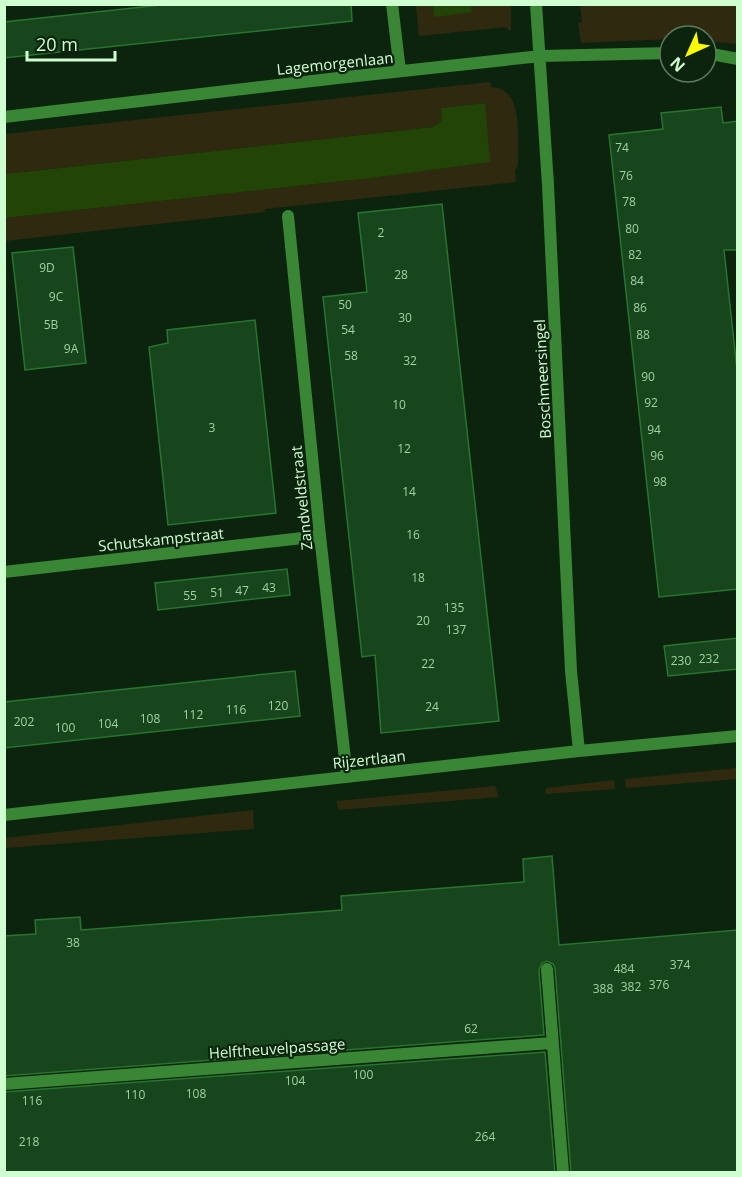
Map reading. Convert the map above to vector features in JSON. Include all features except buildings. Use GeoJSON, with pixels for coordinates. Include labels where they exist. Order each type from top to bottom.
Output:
{"type":"FeatureCollection","features":[{"type":"Feature","properties":{"kind":"street"},"geometry":{"type":"LineString","coordinates":[[392,4],[399,71]]}},
{"type":"Feature","properties":{"kind":"street","name":"Boschmeersingel"},"geometry":{"type":"LineString","coordinates":[[536,4],[541,56],[572,671],[579,751]]}},
{"type":"Feature","properties":{"kind":"street","name":"Lagemorgenlaan"},"geometry":{"type":"LineString","coordinates":[[4,117],[541,56],[658,53]]}},
{"type":"Feature","properties":{"kind":"street"},"geometry":{"type":"LineString","coordinates":[[718,55],[738,58]]}},
{"type":"Feature","properties":{"kind":"street","name":"Zandveldstraat"},"geometry":{"type":"LineString","coordinates":[[288,216],[347,777]]}},
{"type":"Feature","properties":{"kind":"street","name":"Schutskampstraat"},"geometry":{"type":"LineString","coordinates":[[4,572],[320,536]]}},
{"type":"Feature","properties":{"kind":"street","name":"Rijzertlaan"},"geometry":{"type":"LineString","coordinates":[[4,815],[738,735]]}},
{"type":"Feature","properties":{"kind":"street"},"geometry":{"type":"LineString","coordinates":[[547,969],[562,1173]]}},
{"type":"Feature","properties":{"kind":"street","name":"Helftheuvelpassage"},"geometry":{"type":"LineString","coordinates":[[4,1084],[551,1043]]}},
{"type":"Feature","properties":{"kind":"shaded area"},"geometry":{"type":"Polygon","coordinates":[[[416,5],[433,5],[434,15],[472,12],[471,5],[511,5],[511,30],[507,27],[419,36],[416,5]]]}},
{"type":"Feature","properties":{"kind":"shaded area"},"geometry":{"type":"Polygon","coordinates":[[[433,5],[471,5],[472,12],[436,17],[433,5]]]}},
{"type":"Feature","properties":{"kind":"shaded area"},"geometry":{"type":"Polygon","coordinates":[[[580,5],[737,5],[737,44],[718,42],[718,24],[658,24],[658,40],[581,43],[578,23],[582,22],[580,5]]]}},
{"type":"Feature","properties":{"kind":"shaded area"},"geometry":{"type":"Polygon","coordinates":[[[490,82],[491,87],[502,89],[514,105],[518,130],[516,182],[265,209],[265,212],[5,241],[4,218],[380,177],[489,162],[484,103],[441,108],[442,120],[433,127],[5,174],[5,134],[490,82]]]}},
{"type":"Feature","properties":{"kind":"shaded area"},"geometry":{"type":"Polygon","coordinates":[[[485,103],[490,162],[380,177],[5,218],[5,174],[433,127],[442,120],[441,108],[485,103]]]}},
{"type":"Feature","properties":{"kind":"shaded area"},"geometry":{"type":"Polygon","coordinates":[[[737,768],[737,779],[626,788],[625,779],[737,768]]]}},
{"type":"Feature","properties":{"kind":"shaded area"},"geometry":{"type":"Polygon","coordinates":[[[614,780],[615,789],[545,794],[546,788],[614,780]]]}},
{"type":"Feature","properties":{"kind":"shaded area"},"geometry":{"type":"Polygon","coordinates":[[[495,786],[499,797],[338,810],[337,801],[495,786]]]}},
{"type":"Feature","properties":{"kind":"shaded area"},"geometry":{"type":"Polygon","coordinates":[[[253,810],[254,829],[5,848],[5,838],[253,810]]]}}]}
